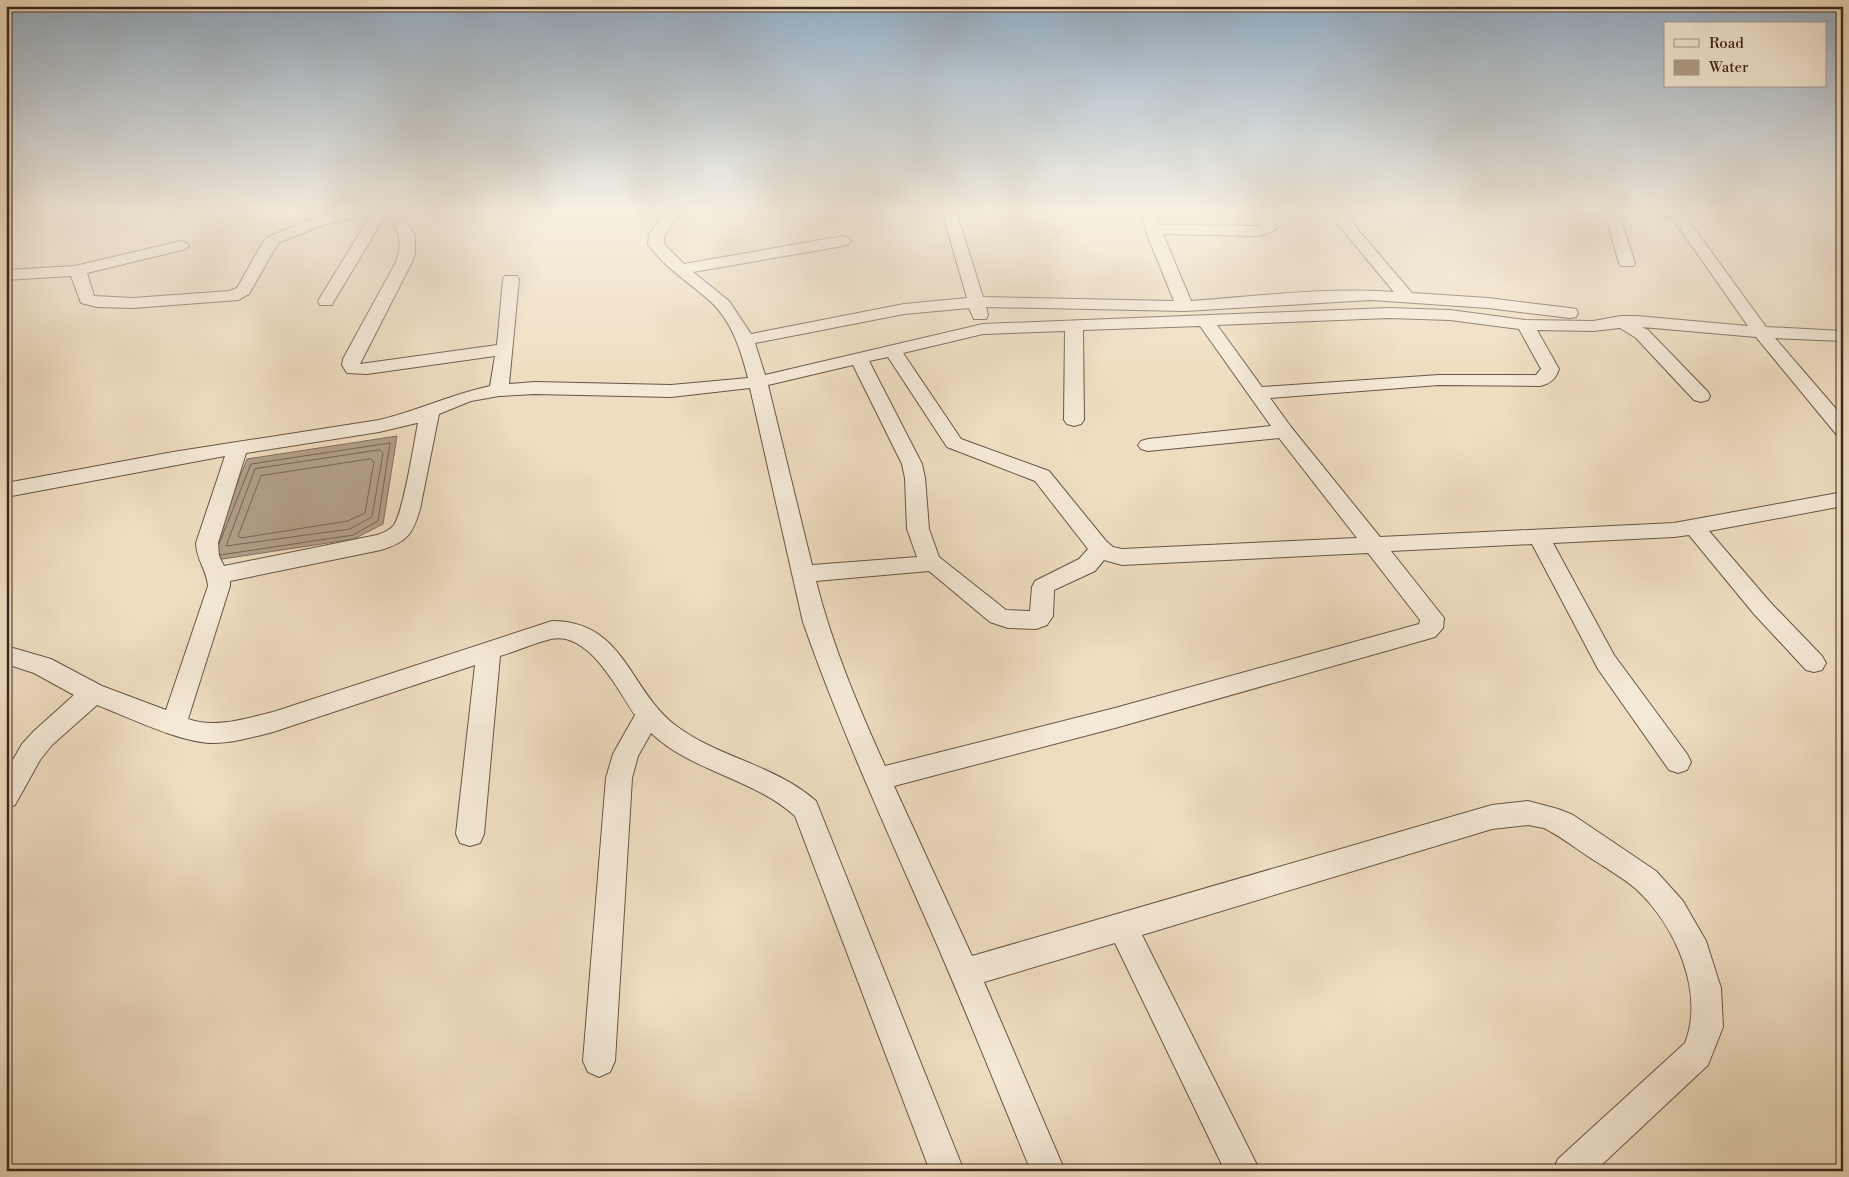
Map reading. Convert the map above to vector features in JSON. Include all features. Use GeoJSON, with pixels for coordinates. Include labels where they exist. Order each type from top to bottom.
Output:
{"type":"FeatureCollection","features":[{"type":"Feature","properties":{"kind":"street"},"geometry":{"type":"LineString","coordinates":[[6,275],[75,271],[97,266]]}},
{"type":"Feature","properties":{"kind":"street"},"geometry":{"type":"LineString","coordinates":[[75,271],[80,275],[86,299],[96,303],[137,302],[232,296],[243,291],[257,266]]}},
{"type":"Feature","properties":{"kind":"street"},"geometry":{"type":"LineString","coordinates":[[326,301],[347,266]]}},
{"type":"Feature","properties":{"kind":"street"},"geometry":{"type":"LineString","coordinates":[[402,266],[352,360],[351,365],[353,369],[503,359]]}},
{"type":"Feature","properties":{"kind":"street"},"geometry":{"type":"LineString","coordinates":[[678,266],[718,300],[733,317],[752,360],[815,622],[827,659],[878,779],[965,973],[1048,1171]]}},
{"type":"Feature","properties":{"kind":"street"},"geometry":{"type":"LineString","coordinates":[[681,269],[699,266]]}},
{"type":"Feature","properties":{"kind":"street"},"geometry":{"type":"LineString","coordinates":[[965,266],[980,315]]}},
{"type":"Feature","properties":{"kind":"street"},"geometry":{"type":"LineString","coordinates":[[1169,266],[1185,306]]}},
{"type":"Feature","properties":{"kind":"street"},"geometry":{"type":"LineString","coordinates":[[1381,266],[1406,296]]}},
{"type":"Feature","properties":{"kind":"street"},"geometry":{"type":"LineString","coordinates":[[1713,266],[1760,332],[1843,430]]}},
{"type":"Feature","properties":{"kind":"street"},"geometry":{"type":"LineString","coordinates":[[499,390],[511,279]]}},
{"type":"Feature","properties":{"kind":"street"},"geometry":{"type":"LineString","coordinates":[[752,360],[858,358],[892,350],[980,315],[1185,306],[1317,297],[1406,296],[1613,318],[1626,322],[1656,347],[1701,396]]}},
{"type":"Feature","properties":{"kind":"street"},"geometry":{"type":"LineString","coordinates":[[6,490],[238,448],[379,426],[430,411],[466,397],[499,390],[535,388],[670,391],[700,389],[752,360],[904,309],[980,315],[1074,326],[1388,313],[1437,314],[1525,324],[1593,326],[1637,321],[1760,332],[1843,336]]}},
{"type":"Feature","properties":{"kind":"street"},"geometry":{"type":"LineString","coordinates":[[878,779],[1115,718],[1427,631],[1431,628],[1432,618],[1284,432],[1205,320]]}},
{"type":"Feature","properties":{"kind":"street"},"geometry":{"type":"LineString","coordinates":[[1258,393],[1439,380],[1540,381],[1548,375],[1550,369],[1525,324]]}},
{"type":"Feature","properties":{"kind":"street"},"geometry":{"type":"LineString","coordinates":[[1074,326],[1074,420]]}},
{"type":"Feature","properties":{"kind":"street"},"geometry":{"type":"LineString","coordinates":[[892,350],[954,443],[1042,476],[1101,549],[1122,557],[1375,546],[1694,527],[1843,499]]}},
{"type":"Feature","properties":{"kind":"street"},"geometry":{"type":"LineString","coordinates":[[858,358],[912,464],[916,478],[918,529],[930,563]]}},
{"type":"Feature","properties":{"kind":"street"},"geometry":{"type":"LineString","coordinates":[[219,575],[381,542],[399,533],[403,528],[409,508],[430,411]]}},
{"type":"Feature","properties":{"kind":"street"},"geometry":{"type":"LineString","coordinates":[[1148,445],[1284,432]]}},
{"type":"Feature","properties":{"kind":"street"},"geometry":{"type":"LineString","coordinates":[[174,724],[219,586],[219,575],[207,558],[206,543],[238,448]]}},
{"type":"Feature","properties":{"kind":"street"},"geometry":{"type":"LineString","coordinates":[[1694,527],[1762,608],[1814,663]]}},
{"type":"Feature","properties":{"kind":"street"},"geometry":{"type":"LineString","coordinates":[[1539,537],[1606,662],[1678,762]]}},
{"type":"Feature","properties":{"kind":"street"},"geometry":{"type":"LineString","coordinates":[[805,574],[930,563],[938,565],[998,616],[1008,619],[1036,620],[1040,619],[1041,616],[1043,587],[1087,565],[1101,549]]}},
{"type":"Feature","properties":{"kind":"street"},"geometry":{"type":"LineString","coordinates":[[6,655],[42,666],[94,693],[192,731],[213,733],[265,724],[552,630],[566,630],[578,633],[607,655],[648,715],[666,732],[692,749],[779,788],[798,800],[806,809],[948,1171]]}},
{"type":"Feature","properties":{"kind":"street"},"geometry":{"type":"LineString","coordinates":[[470,834],[489,650]]}},
{"type":"Feature","properties":{"kind":"street"},"geometry":{"type":"LineString","coordinates":[[6,797],[31,752],[43,738],[94,693]]}},
{"type":"Feature","properties":{"kind":"street"},"geometry":{"type":"LineString","coordinates":[[600,1061],[619,778],[626,754],[648,715]]}},
{"type":"Feature","properties":{"kind":"street"},"geometry":{"type":"LineString","coordinates":[[965,973],[1492,817],[1528,813],[1548,817],[1564,824],[1646,880],[1673,912],[1695,951],[1706,988],[1707,1027],[1697,1054],[1570,1171]]}},
{"type":"Feature","properties":{"kind":"street"},"geometry":{"type":"LineString","coordinates":[[1123,927],[1243,1171]]}},
{"type":"Feature","properties":{"kind":"water"},"geometry":{"type":"Polygon","coordinates":[[[397,436],[383,524],[354,539],[216,560],[209,556],[247,459],[397,436]]]}}]}
